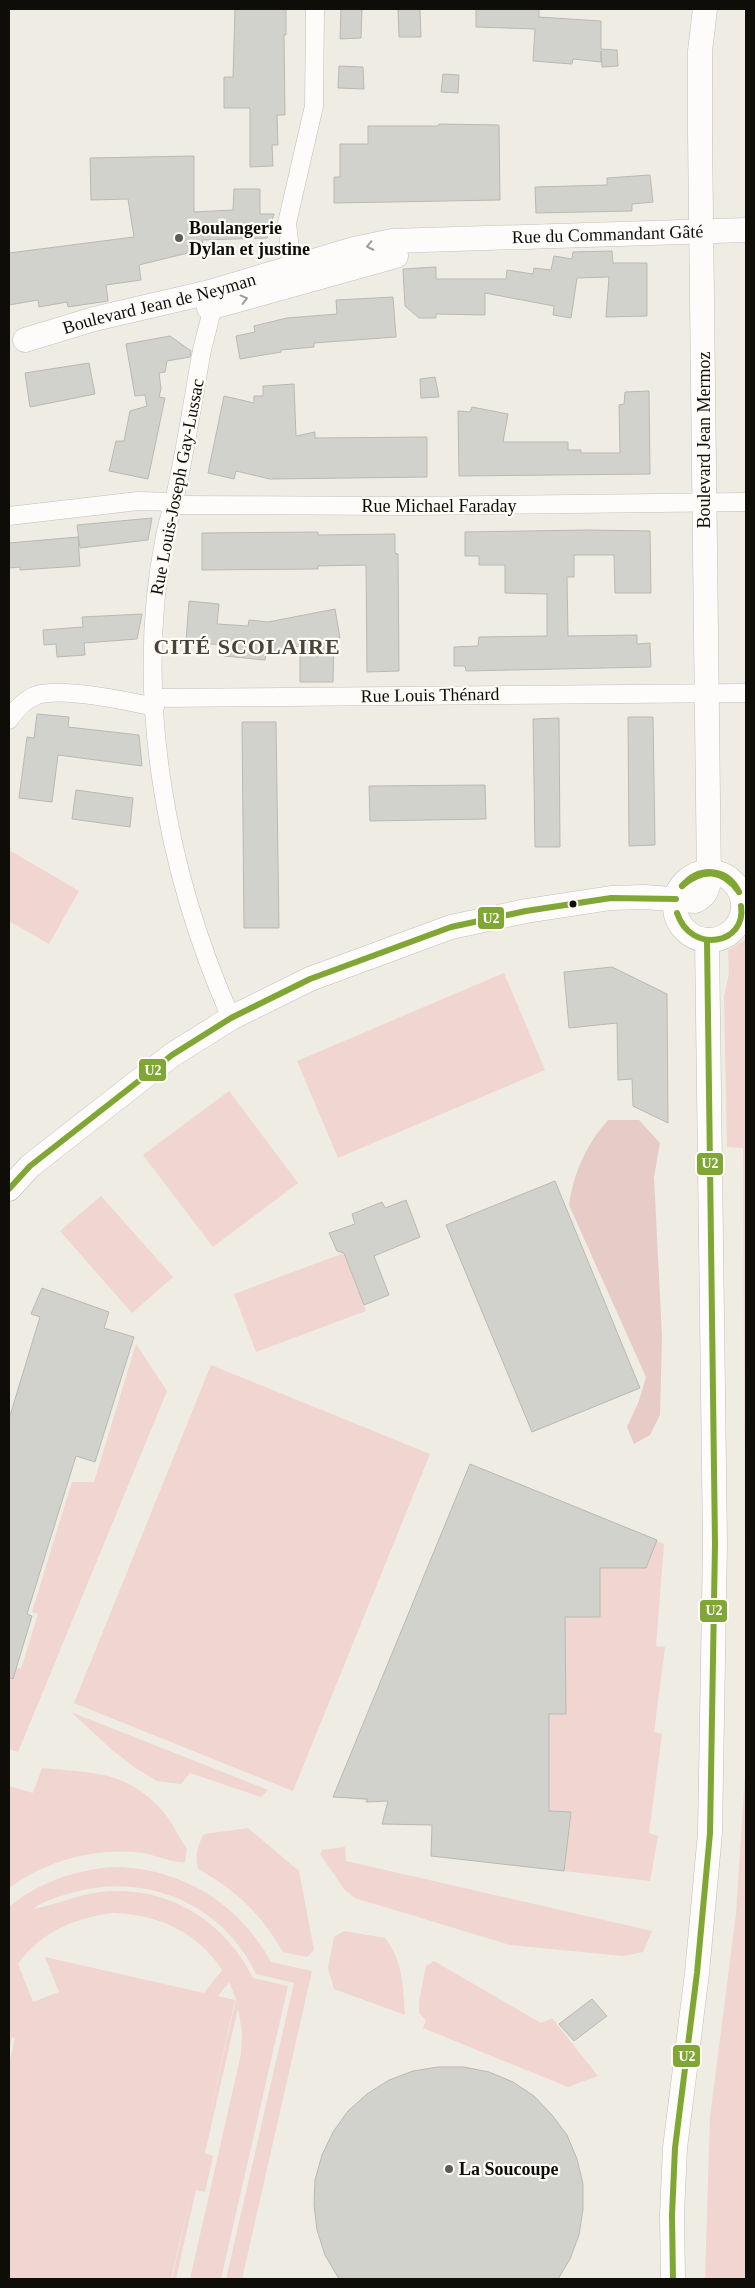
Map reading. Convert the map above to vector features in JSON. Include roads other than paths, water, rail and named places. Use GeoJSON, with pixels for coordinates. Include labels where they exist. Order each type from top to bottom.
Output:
{"type":"FeatureCollection","features":[{"type":"Feature","properties":{"kind":"main road","name":"Boulevard Jean Mermoz"},"geometry":{"type":"LineString","coordinates":[[676,899],[695,901],[703,898],[709,883],[700,51],[705,9]]}},
{"type":"Feature","properties":{"kind":"main road","name":"Rue du Commandant Gâté"},"geometry":{"type":"LineString","coordinates":[[293,276],[348,268],[470,239],[746,230]]}},
{"type":"Feature","properties":{"kind":"main road","name":"Boulevard Jean de Neyman"},"geometry":{"type":"LineString","coordinates":[[17,341],[92,334],[150,323],[212,307],[293,276]]}},
{"type":"Feature","properties":{"kind":"main road","name":"Boulevard Jean de Neyman"},"geometry":{"type":"LineString","coordinates":[[17,341],[94,319],[210,292],[293,276]]}},
{"type":"Feature","properties":{"kind":"main road"},"geometry":{"type":"LineString","coordinates":[[9,1189],[30,1166],[106,1104],[172,1055],[231,1018],[310,979],[451,926],[526,911],[611,898],[676,899],[675,911],[679,922],[686,932],[696,938],[718,939],[728,935],[736,927],[742,917],[744,897],[733,882],[717,873],[708,872]]}},
{"type":"Feature","properties":{"kind":"main road"},"geometry":{"type":"LineString","coordinates":[[673,2279],[672,2215],[675,2148],[697,1974],[710,1814],[715,1544],[711,1110],[707,940]]}},
{"type":"Feature","properties":{"kind":"street"},"geometry":{"type":"LineString","coordinates":[[293,276],[288,223],[314,106],[315,9]]}},
{"type":"Feature","properties":{"kind":"street","name":"Rue Louis-Joseph Gay-Lussac"},"geometry":{"type":"LineString","coordinates":[[212,307],[165,536],[155,602],[154,702],[170,832],[187,899],[219,990],[231,1018]]}},
{"type":"Feature","properties":{"kind":"street","name":"Rue Michael Faraday"},"geometry":{"type":"LineString","coordinates":[[9,516],[138,502],[411,506],[746,502]]}},
{"type":"Feature","properties":{"kind":"street","name":"Rue Louis Thénard"},"geometry":{"type":"LineString","coordinates":[[9,720],[24,701],[46,693],[154,702],[746,692]]}},
{"type":"Feature","properties":{"kind":"place","name":"Boulangerie Dylan et justine"},"geometry":{"type":"Point","coordinates":[179,238]}},
{"type":"Feature","properties":{"kind":"place","name":"La Soucoupe"},"geometry":{"type":"Point","coordinates":[449,2169]}},
{"type":"Feature","properties":{"kind":"district","name":"CITÉ SCOLAIRE"},"geometry":{"type":"Point","coordinates":[247,646]}}]}
